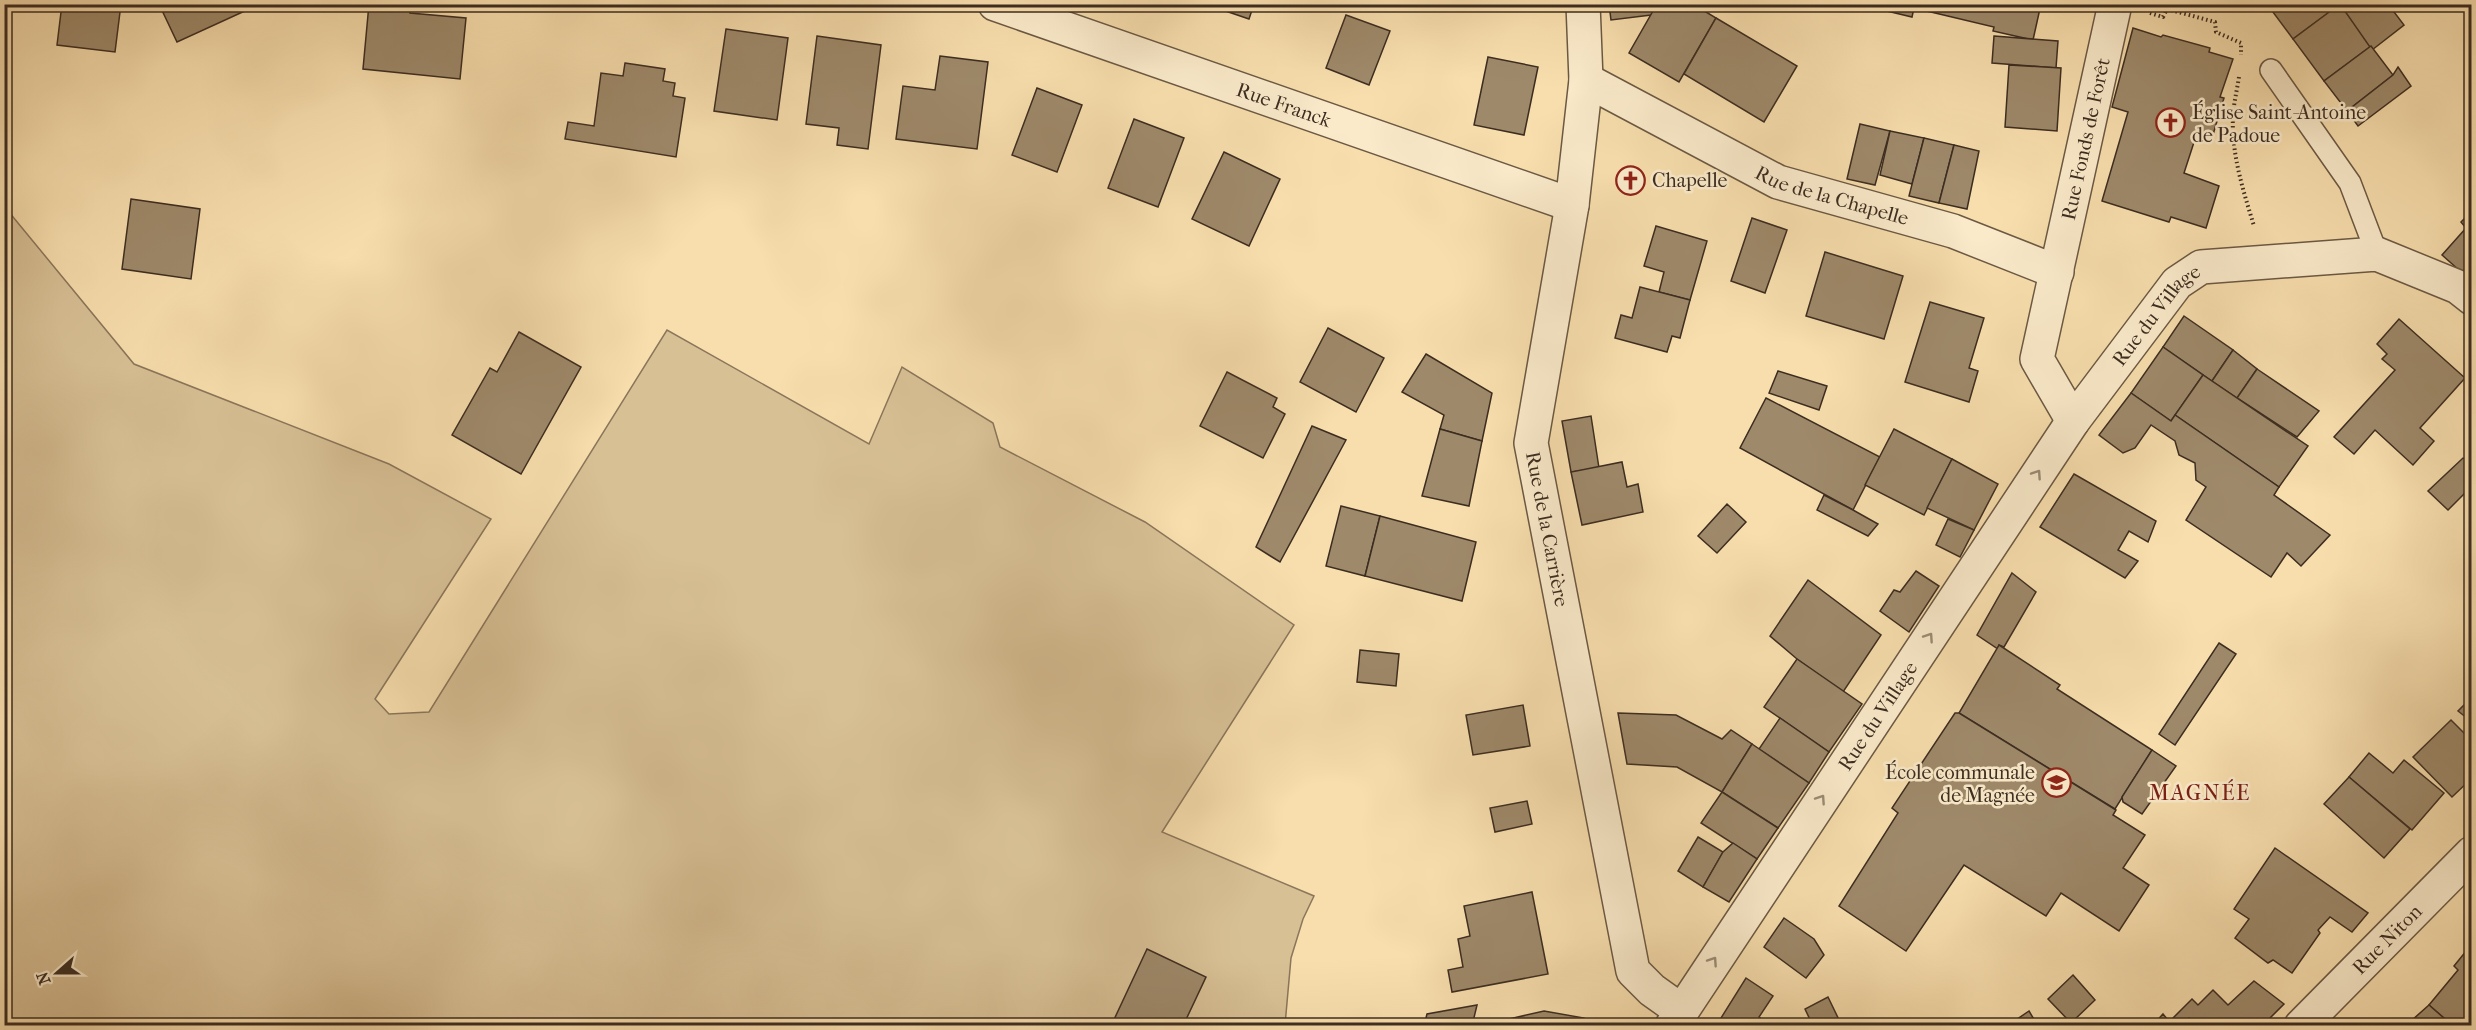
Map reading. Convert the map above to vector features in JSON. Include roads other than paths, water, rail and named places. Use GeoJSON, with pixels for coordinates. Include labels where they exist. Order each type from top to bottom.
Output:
{"type":"FeatureCollection","features":[{"type":"Feature","properties":{"kind":"street","name":"Rue Franck"},"geometry":{"type":"LineString","coordinates":[[995,4],[1572,204]]}},
{"type":"Feature","properties":{"kind":"street","name":"Rue de la Carrière"},"geometry":{"type":"LineString","coordinates":[[1583,4],[1586,80],[1572,204],[1531,443],[1633,971],[1676,1018]]}},
{"type":"Feature","properties":{"kind":"street","name":"Rue Fonds de Forêt"},"geometry":{"type":"LineString","coordinates":[[2057,272],[2128,8]]}},
{"type":"Feature","properties":{"kind":"street","name":"Rue de la Chapelle"},"geometry":{"type":"LineString","coordinates":[[1586,80],[1778,182],[1953,231],[2057,272]]}},
{"type":"Feature","properties":{"kind":"street"},"geometry":{"type":"LineString","coordinates":[[2377,254],[2458,287],[2472,298]]}},
{"type":"Feature","properties":{"kind":"street","name":"Rue du Village"},"geometry":{"type":"LineString","coordinates":[[1676,1018],[2073,421],[2177,283],[2201,267],[2377,254]]}},
{"type":"Feature","properties":{"kind":"street"},"geometry":{"type":"LineString","coordinates":[[2057,272],[2037,359],[2073,421]]}},
{"type":"Feature","properties":{"kind":"street","name":"Rue Niton"},"geometry":{"type":"LineString","coordinates":[[2301,1026],[2472,853]]}},
{"type":"Feature","properties":{"kind":"lane"},"geometry":{"type":"LineString","coordinates":[[2271,70],[2350,183],[2377,254]]}},
{"type":"Feature","properties":{"kind":"place","name":"Église Saint-Antoine de Padoue"},"geometry":{"type":"Point","coordinates":[2171,123]}},
{"type":"Feature","properties":{"kind":"place","name":"Chapelle"},"geometry":{"type":"Point","coordinates":[1631,180]}},
{"type":"Feature","properties":{"kind":"place","name":"École communale de Magnée"},"geometry":{"type":"Point","coordinates":[2056,783]}},
{"type":"Feature","properties":{"kind":"district","name":"MAGNÉE"},"geometry":{"type":"Point","coordinates":[2200,793]}}]}
